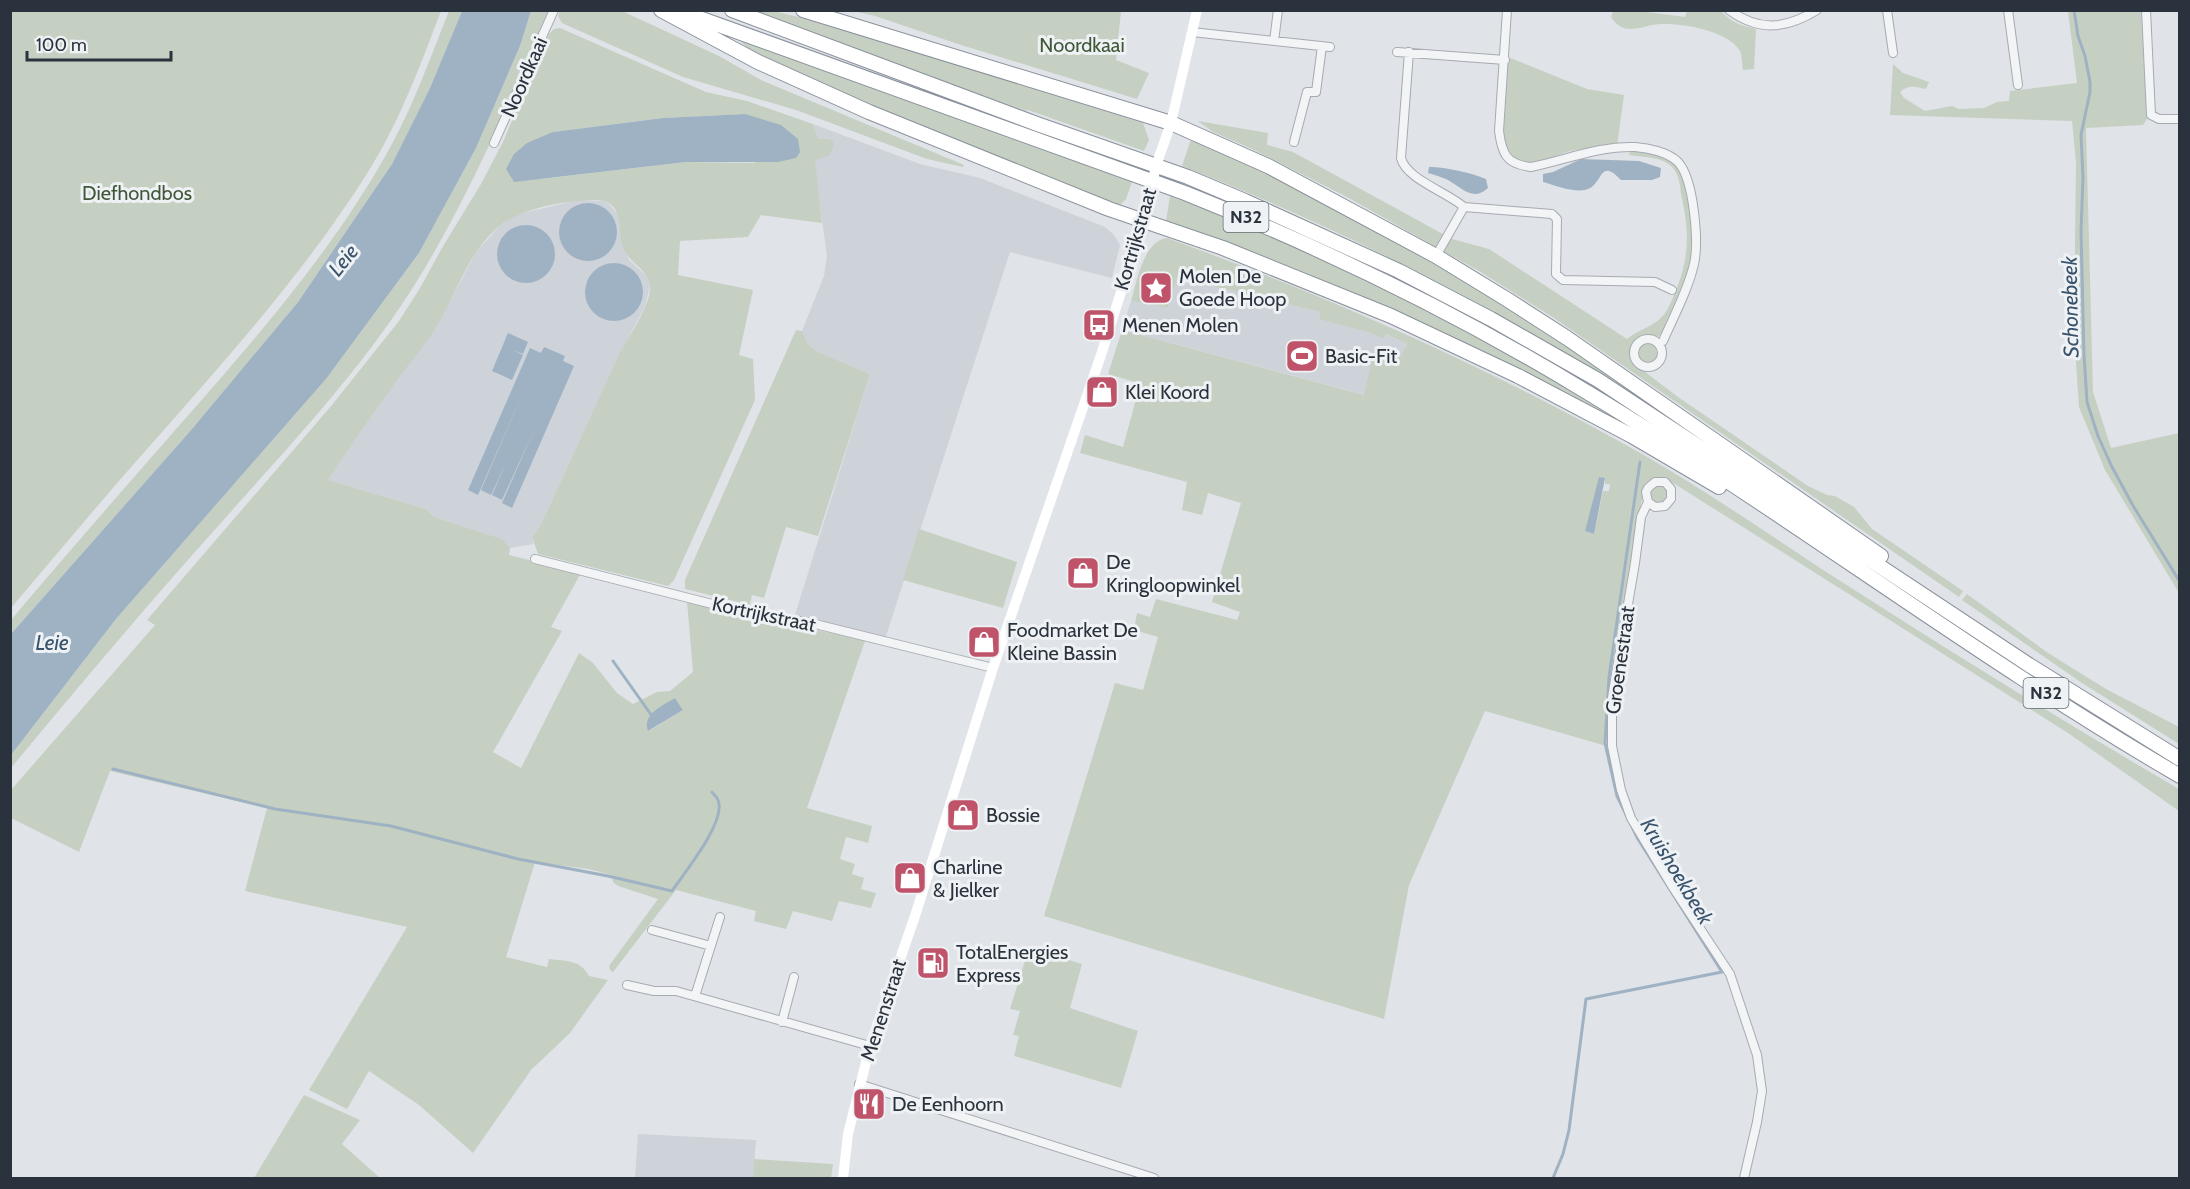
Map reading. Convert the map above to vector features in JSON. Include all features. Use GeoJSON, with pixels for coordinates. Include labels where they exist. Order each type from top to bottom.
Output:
{"type":"FeatureCollection","features":[{"type":"Feature","properties":{"kind":"highway"},"geometry":{"type":"LineString","coordinates":[[661,10],[758,62],[827,94],[1109,209],[1223,248],[1314,283],[1452,344],[1632,436],[1742,500],[1774,513]]}},
{"type":"Feature","properties":{"kind":"highway","name":"N32"},"geometry":{"type":"LineString","coordinates":[[677,10],[1185,193],[1326,253],[1484,333],[1590,393],[2029,682],[2180,776]]}},
{"type":"Feature","properties":{"kind":"highway","name":"N32"},"geometry":{"type":"LineString","coordinates":[[732,10],[1037,124],[1188,177],[1399,271],[1491,319],[1598,380],[2087,702],[2180,759]]}},
{"type":"Feature","properties":{"kind":"highway"},"geometry":{"type":"LineString","coordinates":[[803,10],[1171,123],[1268,166],[1436,256],[1567,338],[1918,582],[1926,597]]}},
{"type":"Feature","properties":{"kind":"main road","name":"Kortrijkstraat"},"geometry":{"type":"LineString","coordinates":[[916,913],[993,668],[1101,355],[1135,248],[1159,157],[1171,123],[1197,10]]}},
{"type":"Feature","properties":{"kind":"main road","name":"Menenstraat"},"geometry":{"type":"LineString","coordinates":[[843,1179],[848,1134],[859,1084],[916,913]]}},
{"type":"Feature","properties":{"kind":"street","name":"Noordkaai"},"geometry":{"type":"LineString","coordinates":[[494,143],[554,10]]}},
{"type":"Feature","properties":{"kind":"street"},"geometry":{"type":"LineString","coordinates":[[1274,41],[1278,10]]}},
{"type":"Feature","properties":{"kind":"street"},"geometry":{"type":"LineString","coordinates":[[1507,10],[1499,131],[1502,149],[1513,162],[1532,167],[1600,149],[1636,147],[1666,154],[1682,167],[1693,209],[1696,250],[1686,288],[1664,341],[1659,344]]}},
{"type":"Feature","properties":{"kind":"street"},"geometry":{"type":"LineString","coordinates":[[1729,10],[1750,23],[1767,26],[1801,20],[1817,10]]}},
{"type":"Feature","properties":{"kind":"street"},"geometry":{"type":"LineString","coordinates":[[1887,10],[1893,53]]}},
{"type":"Feature","properties":{"kind":"street"},"geometry":{"type":"LineString","coordinates":[[2008,10],[2018,85]]}},
{"type":"Feature","properties":{"kind":"street"},"geometry":{"type":"LineString","coordinates":[[2146,10],[2151,115],[2159,120],[2180,119]]}},
{"type":"Feature","properties":{"kind":"street"},"geometry":{"type":"LineString","coordinates":[[1192,32],[1326,46],[1316,92],[1307,92],[1294,142]]}},
{"type":"Feature","properties":{"kind":"street"},"geometry":{"type":"LineString","coordinates":[[1397,51],[1505,60]]}},
{"type":"Feature","properties":{"kind":"street"},"geometry":{"type":"LineString","coordinates":[[1409,52],[1401,158],[1402,164],[1410,173],[1464,207],[1552,213],[1557,219],[1556,274],[1563,280],[1655,282],[1672,290]]}},
{"type":"Feature","properties":{"kind":"street"},"geometry":{"type":"LineString","coordinates":[[1436,256],[1464,207]]}},
{"type":"Feature","properties":{"kind":"street","name":"Groenestraat"},"geometry":{"type":"LineString","coordinates":[[1648,502],[1641,517],[1612,698],[1612,746],[1621,789],[1631,818],[1666,877],[1730,974],[1757,1055],[1762,1091],[1744,1179]]}},
{"type":"Feature","properties":{"kind":"street","name":"Kortrijkstraat"},"geometry":{"type":"LineString","coordinates":[[535,559],[724,607],[811,623],[993,668]]}},
{"type":"Feature","properties":{"kind":"street"},"geometry":{"type":"LineString","coordinates":[[695,996],[720,917]]}},
{"type":"Feature","properties":{"kind":"street"},"geometry":{"type":"LineString","coordinates":[[652,930],[711,946]]}},
{"type":"Feature","properties":{"kind":"street"},"geometry":{"type":"LineString","coordinates":[[782,1022],[794,977]]}},
{"type":"Feature","properties":{"kind":"street"},"geometry":{"type":"LineString","coordinates":[[627,985],[654,991],[676,991],[870,1046]]}},
{"type":"Feature","properties":{"kind":"street"},"geometry":{"type":"LineString","coordinates":[[859,1084],[1154,1179]]}},
{"type":"Feature","properties":{"kind":"shaded area"},"geometry":{"type":"Polygon","coordinates":[[[813,124],[920,164],[980,178],[1105,227],[1120,245],[1112,278],[1010,252],[885,639],[795,615],[870,374],[816,351],[808,344],[802,331],[824,276],[827,256],[814,160],[818,140],[813,124]]]}},
{"type":"Feature","properties":{"kind":"shaded area"},"geometry":{"type":"Polygon","coordinates":[[[578,200],[603,201],[609,204],[620,217],[622,246],[629,260],[647,276],[650,286],[645,306],[621,352],[539,528],[532,537],[533,544],[510,548],[501,539],[434,517],[426,509],[328,480],[362,427],[437,325],[476,252],[499,227],[515,215],[578,200]]]}},
{"type":"Feature","properties":{"kind":"shaded area"},"geometry":{"type":"Polygon","coordinates":[[[1177,278],[1320,312],[1319,318],[1368,332],[1383,339],[1385,334],[1407,344],[1402,356],[1375,348],[1365,395],[1122,330],[1131,301],[1168,308],[1177,278]]]}},
{"type":"Feature","properties":{"kind":"shaded area"},"geometry":{"type":"Polygon","coordinates":[[[638,1134],[756,1140],[753,1178],[635,1178],[638,1134]]]}},
{"type":"Feature","properties":{"kind":"green space","name":"Diefhondbos"},"geometry":{"type":"Polygon","coordinates":[[[11,10],[441,11],[409,93],[390,133],[344,209],[235,349],[11,608],[11,10]]]}},
{"type":"Feature","properties":{"kind":"green space"},"geometry":{"type":"Polygon","coordinates":[[[449,11],[462,11],[430,88],[392,164],[298,302],[192,429],[11,634],[11,620],[264,327],[319,257],[370,183],[392,144],[449,11]]]}},
{"type":"Feature","properties":{"kind":"green space"},"geometry":{"type":"Polygon","coordinates":[[[531,11],[548,11],[471,182],[436,248],[396,314],[323,407],[140,615],[11,768],[11,755],[116,619],[326,379],[419,253],[476,148],[520,46],[531,11]]]}},
{"type":"Feature","properties":{"kind":"green space"},"geometry":{"type":"Polygon","coordinates":[[[560,11],[622,11],[719,56],[761,80],[964,165],[963,167],[927,159],[796,110],[683,77],[562,23],[558,16],[560,11]]]}},
{"type":"Feature","properties":{"kind":"green space"},"geometry":{"type":"Polygon","coordinates":[[[773,11],[824,23],[1143,123],[1149,140],[1144,151],[749,12],[773,11]]]}},
{"type":"Feature","properties":{"kind":"green space","name":"Noordkaai"},"geometry":{"type":"Polygon","coordinates":[[[853,11],[1121,11],[1116,60],[1149,73],[1137,99],[853,11]]]}},
{"type":"Feature","properties":{"kind":"green space"},"geometry":{"type":"Polygon","coordinates":[[[1613,11],[1639,11],[1685,17],[1687,11],[1721,11],[1737,23],[1756,29],[1754,69],[1743,70],[1740,51],[1726,38],[1716,33],[1671,24],[1628,29],[1616,24],[1611,17],[1613,11]]]}},
{"type":"Feature","properties":{"kind":"green space"},"geometry":{"type":"Polygon","coordinates":[[[2068,11],[2141,11],[2147,119],[2143,125],[2086,128],[2093,392],[2111,448],[2179,433],[2179,593],[2105,470],[2079,407],[2074,333],[2076,162],[2072,121],[1890,115],[1893,64],[1903,73],[1929,82],[1926,89],[1909,87],[1900,92],[1904,98],[1925,111],[1952,106],[1959,109],[1984,108],[1997,102],[2009,101],[2010,91],[2077,83],[2068,11]]]}},
{"type":"Feature","properties":{"kind":"green space"},"geometry":{"type":"Polygon","coordinates":[[[560,28],[706,92],[747,101],[813,124],[818,139],[830,139],[834,144],[830,155],[815,160],[822,223],[761,215],[748,237],[680,241],[678,275],[753,290],[739,355],[753,359],[755,400],[674,580],[668,586],[538,554],[532,537],[539,528],[650,293],[650,285],[645,274],[624,251],[618,216],[611,205],[605,201],[546,206],[510,219],[490,235],[472,258],[433,332],[369,419],[328,480],[426,509],[434,517],[502,539],[510,548],[509,555],[581,573],[551,627],[562,631],[493,752],[521,768],[579,653],[593,663],[617,693],[633,704],[657,692],[670,691],[693,672],[687,601],[865,641],[807,808],[872,826],[868,843],[846,837],[840,859],[855,864],[852,874],[864,878],[861,889],[876,893],[871,908],[839,901],[832,921],[793,911],[786,929],[754,921],[756,911],[676,890],[613,972],[609,966],[658,899],[618,886],[613,882],[612,875],[588,869],[535,862],[506,957],[547,967],[549,959],[567,961],[582,967],[589,976],[608,980],[570,1033],[531,1070],[473,1153],[419,1105],[369,1071],[347,1109],[309,1090],[407,927],[245,891],[267,808],[110,771],[79,852],[11,818],[11,790],[155,625],[147,620],[332,405],[399,321],[481,184],[503,142],[549,34],[554,29],[560,28]],[[745,114],[663,118],[553,132],[541,179],[686,162],[755,163],[745,114]],[[675,698],[649,731],[683,710],[675,698]]]}},
{"type":"Feature","properties":{"kind":"green space"},"geometry":{"type":"Polygon","coordinates":[[[738,38],[1018,138],[1018,141],[1132,182],[1126,199],[1119,206],[915,125],[764,58],[749,49],[738,38]]]}},
{"type":"Feature","properties":{"kind":"green space"},"geometry":{"type":"Polygon","coordinates":[[[1508,57],[1587,89],[1624,95],[1617,146],[1575,150],[1538,162],[1525,162],[1514,157],[1507,147],[1502,117],[1508,57]]]}},
{"type":"Feature","properties":{"kind":"green space"},"geometry":{"type":"Polygon","coordinates":[[[1198,121],[1268,133],[1267,145],[1293,152],[1452,239],[1489,249],[1627,339],[1657,321],[1667,310],[1684,264],[1687,230],[1679,180],[1675,171],[1669,164],[1659,160],[1629,155],[1630,150],[1667,158],[1678,169],[1689,194],[1694,226],[1693,255],[1686,283],[1665,332],[1657,337],[1640,337],[1634,343],[1630,355],[1636,365],[1678,397],[1808,486],[1827,495],[1835,496],[1854,507],[1872,529],[1963,591],[1959,597],[1554,318],[1479,271],[1345,196],[1213,132],[1198,121]]]}},
{"type":"Feature","properties":{"kind":"green space"},"geometry":{"type":"Polygon","coordinates":[[[1194,139],[1329,202],[1498,298],[1659,407],[1657,410],[1543,340],[1426,276],[1305,218],[1182,166],[1190,142],[1194,139]]]}},
{"type":"Feature","properties":{"kind":"green space"},"geometry":{"type":"Polygon","coordinates":[[[1170,196],[1292,246],[1412,302],[1528,365],[1641,433],[1166,221],[1170,196]]]}},
{"type":"Feature","properties":{"kind":"green space"},"geometry":{"type":"Polygon","coordinates":[[[1167,238],[1349,310],[1468,363],[1585,422],[1699,488],[1983,671],[2179,789],[2179,811],[2068,733],[1667,479],[1654,478],[1646,483],[1640,508],[1610,747],[1485,711],[1409,885],[1384,1019],[1044,916],[1115,683],[1143,690],[1158,637],[1134,630],[1137,613],[1150,617],[1156,599],[1237,620],[1240,612],[1212,602],[1241,503],[1208,493],[1202,515],[1182,510],[1187,482],[1080,453],[1085,435],[1123,447],[1139,388],[1138,383],[1108,374],[1122,330],[1364,395],[1375,347],[1401,356],[1407,344],[1386,334],[1383,339],[1368,332],[1319,319],[1320,312],[1177,278],[1168,308],[1131,301],[1142,264],[1152,246],[1167,238]],[[1605,478],[1585,531],[1594,534],[1603,491],[1609,491],[1610,484],[1605,484],[1605,478]]]}},
{"type":"Feature","properties":{"kind":"green space"},"geometry":{"type":"Polygon","coordinates":[[[796,330],[802,331],[808,344],[816,351],[870,374],[818,536],[786,527],[764,598],[752,595],[750,605],[685,589],[685,580],[796,330]]]}},
{"type":"Feature","properties":{"kind":"green space"},"geometry":{"type":"Polygon","coordinates":[[[1647,343],[1654,346],[1657,353],[1654,360],[1647,363],[1640,360],[1637,353],[1640,346],[1647,343]]]}},
{"type":"Feature","properties":{"kind":"green space"},"geometry":{"type":"Polygon","coordinates":[[[1661,483],[1668,489],[1668,499],[1661,504],[1652,502],[1648,491],[1661,483]]]}},
{"type":"Feature","properties":{"kind":"green space"},"geometry":{"type":"Polygon","coordinates":[[[919,529],[1017,562],[1003,608],[903,580],[919,529]]]}},
{"type":"Feature","properties":{"kind":"green space"},"geometry":{"type":"Polygon","coordinates":[[[1967,594],[2048,653],[2106,689],[2179,727],[2179,744],[2082,683],[1962,600],[1967,594]]]}},
{"type":"Feature","properties":{"kind":"green space"},"geometry":{"type":"Polygon","coordinates":[[[1029,948],[1082,964],[1070,1008],[1138,1031],[1121,1088],[1014,1056],[1019,1036],[1013,1035],[1020,1011],[1010,1009],[1029,948]]]}},
{"type":"Feature","properties":{"kind":"green space"},"geometry":{"type":"Polygon","coordinates":[[[304,1095],[360,1120],[342,1144],[380,1178],[254,1178],[304,1095]]]}},
{"type":"Feature","properties":{"kind":"green space"},"geometry":{"type":"Polygon","coordinates":[[[754,1159],[833,1164],[831,1178],[753,1178],[754,1159]]]}},
{"type":"Feature","properties":{"kind":"water","name":"Leie"},"geometry":{"type":"Polygon","coordinates":[[[462,11],[531,11],[520,46],[476,148],[419,253],[326,379],[116,619],[11,755],[11,634],[192,429],[298,302],[392,164],[430,88],[462,11]]]}},
{"type":"Feature","properties":{"kind":"water"},"geometry":{"type":"Polygon","coordinates":[[[745,114],[781,125],[798,139],[800,152],[796,158],[778,162],[686,162],[514,182],[506,169],[514,154],[527,143],[553,132],[663,118],[745,114]]]}},
{"type":"Feature","properties":{"kind":"water"},"geometry":{"type":"Polygon","coordinates":[[[1581,159],[1639,161],[1661,168],[1660,177],[1652,180],[1621,180],[1608,171],[1585,190],[1574,190],[1543,182],[1543,174],[1553,172],[1581,159]]]}},
{"type":"Feature","properties":{"kind":"water"},"geometry":{"type":"Polygon","coordinates":[[[1429,167],[1450,169],[1486,179],[1488,188],[1483,192],[1472,194],[1448,180],[1428,173],[1429,167]]]}},
{"type":"Feature","properties":{"kind":"water"},"geometry":{"type":"Polygon","coordinates":[[[582,203],[594,203],[609,211],[617,226],[617,238],[609,253],[594,261],[582,261],[567,253],[559,238],[559,226],[567,211],[582,203]]]}},
{"type":"Feature","properties":{"kind":"water"},"geometry":{"type":"Polygon","coordinates":[[[520,225],[532,225],[547,233],[555,248],[555,260],[547,275],[532,283],[520,283],[505,275],[497,260],[497,248],[505,233],[520,225]]]}},
{"type":"Feature","properties":{"kind":"water"},"geometry":{"type":"Polygon","coordinates":[[[608,263],[620,263],[635,271],[643,286],[643,298],[635,313],[620,321],[608,321],[593,313],[585,298],[585,286],[593,271],[608,263]]]}},
{"type":"Feature","properties":{"kind":"water"},"geometry":{"type":"Polygon","coordinates":[[[508,333],[528,342],[523,354],[513,350],[523,355],[512,380],[492,371],[508,333]]]}},
{"type":"Feature","properties":{"kind":"water"},"geometry":{"type":"Polygon","coordinates":[[[544,347],[565,356],[563,361],[574,366],[512,508],[502,503],[535,428],[502,500],[492,495],[506,463],[491,495],[481,490],[522,395],[478,495],[468,490],[530,348],[541,353],[544,347]]]}},
{"type":"Feature","properties":{"kind":"water"},"geometry":{"type":"Polygon","coordinates":[[[1599,477],[1605,478],[1594,534],[1585,531],[1599,477]]]}},
{"type":"Feature","properties":{"kind":"water"},"geometry":{"type":"Polygon","coordinates":[[[675,698],[683,710],[648,731],[650,715],[675,698]]]}},
{"type":"Feature","properties":{"kind":"waterway","name":"Schonebeek"},"geometry":{"type":"LineString","coordinates":[[2074,10],[2090,82],[2081,135],[2083,178],[2081,231],[2087,402],[2098,436],[2111,465],[2180,582]]}},
{"type":"Feature","properties":{"kind":"waterway","name":"Kruishoekbeek"},"geometry":{"type":"LineString","coordinates":[[1553,1178],[1563,1154],[1569,1130],[1586,999],[1722,972],[1638,839],[1617,796],[1605,743],[1609,677],[1640,462]]}},
{"type":"Feature","properties":{"kind":"waterway"},"geometry":{"type":"LineString","coordinates":[[613,661],[652,716]]}},
{"type":"Feature","properties":{"kind":"waterway"},"geometry":{"type":"LineString","coordinates":[[113,769],[275,809],[391,826],[518,859],[672,891],[703,847],[716,821],[719,809],[718,800],[712,792]]}},
{"type":"Feature","properties":{"kind":"place","name":"Molen De Goede Hoop"},"geometry":{"type":"Point","coordinates":[1156,288]}},
{"type":"Feature","properties":{"kind":"place","name":"Menen Molen"},"geometry":{"type":"Point","coordinates":[1099,325]}},
{"type":"Feature","properties":{"kind":"place","name":"Basic-Fit"},"geometry":{"type":"Point","coordinates":[1302,356]}},
{"type":"Feature","properties":{"kind":"place","name":"Klei Koord"},"geometry":{"type":"Point","coordinates":[1102,392]}},
{"type":"Feature","properties":{"kind":"place","name":"De Kringloopwinkel"},"geometry":{"type":"Point","coordinates":[1083,573]}},
{"type":"Feature","properties":{"kind":"place","name":"Foodmarket De Kleine Bassin"},"geometry":{"type":"Point","coordinates":[984,642]}},
{"type":"Feature","properties":{"kind":"place","name":"Bossie"},"geometry":{"type":"Point","coordinates":[963,815]}},
{"type":"Feature","properties":{"kind":"place","name":"Charline & Jielker"},"geometry":{"type":"Point","coordinates":[910,878]}},
{"type":"Feature","properties":{"kind":"place","name":"TotalEnergies Express"},"geometry":{"type":"Point","coordinates":[933,963]}},
{"type":"Feature","properties":{"kind":"place","name":"De Eenhoorn"},"geometry":{"type":"Point","coordinates":[869,1104]}}]}
